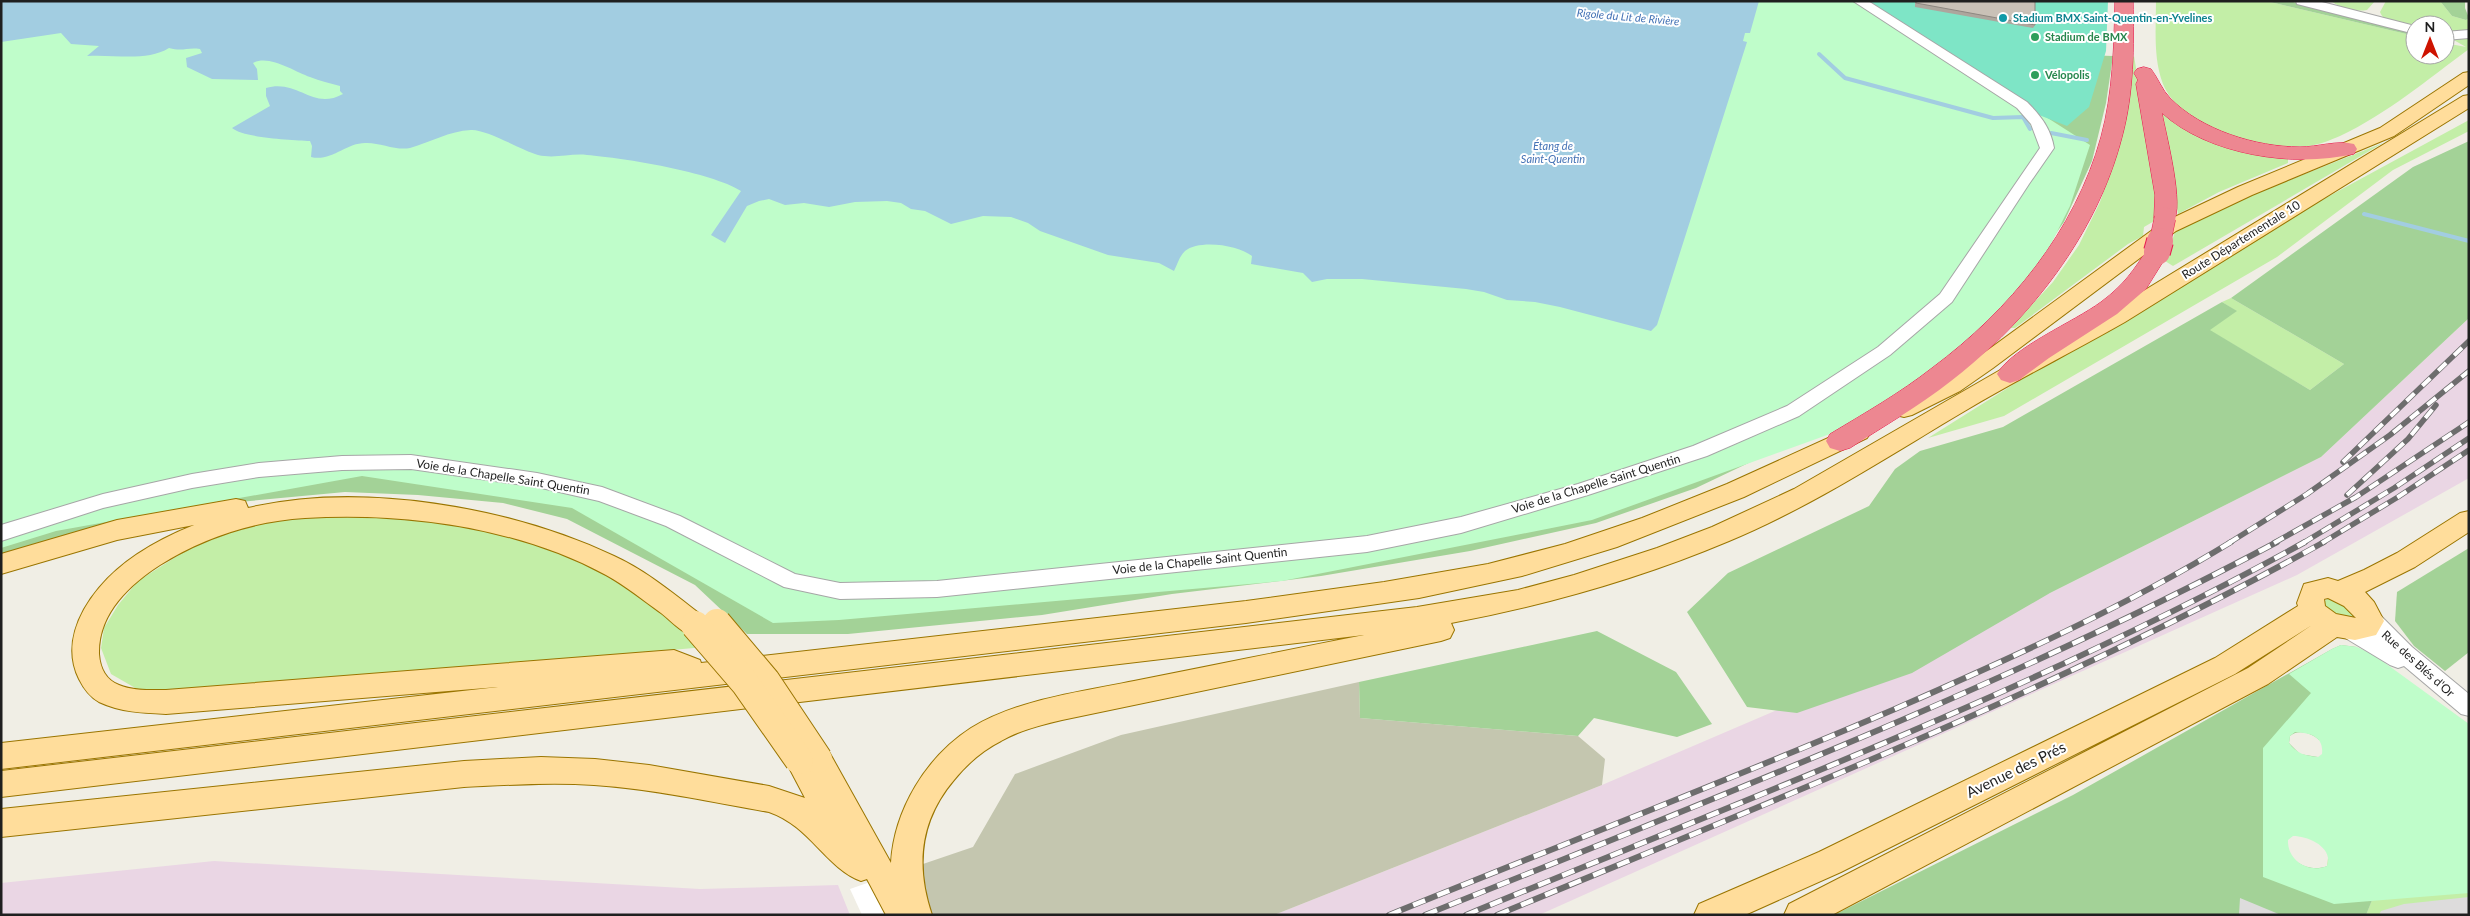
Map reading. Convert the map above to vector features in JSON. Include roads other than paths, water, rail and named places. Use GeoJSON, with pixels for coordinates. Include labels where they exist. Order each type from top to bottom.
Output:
{"type":"FeatureCollection","features":[{"type":"Feature","properties":{"kind":"highway"},"geometry":{"type":"LineString","coordinates":[[1840,441],[1955,363],[2034,286],[2064,247],[2088,203],[2105,160],[2117,112],[2122,76],[2124,1]]}},
{"type":"Feature","properties":{"kind":"highway"},"geometry":{"type":"LineString","coordinates":[[2010,374],[2043,350],[2107,310],[2134,288],[2153,262],[2157,252],[2165,218],[2166,195],[2144,73],[2142,1]]}},
{"type":"Feature","properties":{"kind":"highway"},"geometry":{"type":"LineString","coordinates":[[2144,73],[2160,99],[2171,111],[2192,124],[2222,137],[2254,148],[2283,153],[2346,150]]}},
{"type":"Feature","properties":{"kind":"main road"},"geometry":{"type":"LineString","coordinates":[[2387,132],[2397,115],[2414,105],[2469,60]]}},
{"type":"Feature","properties":{"kind":"main road"},"geometry":{"type":"LineString","coordinates":[[1,756],[1246,612],[1428,586],[1522,566],[1604,541],[1719,497],[1840,441],[1952,385],[1985,363],[2169,227],[2245,192],[2387,132],[2469,77]]}},
{"type":"Feature","properties":{"kind":"main road","name":"Route Départementale 10"},"geometry":{"type":"LineString","coordinates":[[1,784],[974,668],[1417,618],[1518,600],[1574,585],[1666,555],[1721,534],[1803,495],[2010,374],[2070,344],[2117,317],[2469,100]]}},
{"type":"Feature","properties":{"kind":"main road"},"geometry":{"type":"LineString","coordinates":[[2408,138],[2428,137],[2469,116]]}},
{"type":"Feature","properties":{"kind":"main road"},"geometry":{"type":"LineString","coordinates":[[1,564],[118,530],[260,504],[318,499],[390,499],[481,509],[557,529],[636,566],[668,585],[706,624],[745,683],[808,760],[880,874],[903,915]]}},
{"type":"Feature","properties":{"kind":"main road"},"geometry":{"type":"LineString","coordinates":[[703,674],[674,661],[166,702],[132,700],[103,690],[88,671],[84,648],[91,622],[109,594],[139,566],[164,550],[192,536],[230,522],[266,514],[328,508],[383,509],[469,519],[545,538],[605,563],[706,624]]}},
{"type":"Feature","properties":{"kind":"main road"},"geometry":{"type":"LineString","coordinates":[[2338,591],[2355,586],[2396,567],[2469,520]]}},
{"type":"Feature","properties":{"kind":"main road"},"geometry":{"type":"LineString","coordinates":[[2346,619],[2371,600],[2396,567]]}},
{"type":"Feature","properties":{"kind":"main road"},"geometry":{"type":"LineString","coordinates":[[2328,588],[2356,599],[2346,619],[2310,596],[2313,592],[2328,588]]}},
{"type":"Feature","properties":{"kind":"main road"},"geometry":{"type":"LineString","coordinates":[[884,915],[880,874],[911,828],[923,799],[949,765],[980,738],[1016,720],[1062,708],[1506,616],[1518,600]]}},
{"type":"Feature","properties":{"kind":"main road","name":"Avenue des Prés"},"geometry":{"type":"LineString","coordinates":[[1710,915],[1830,862],[2225,666],[2346,619]]}},
{"type":"Feature","properties":{"kind":"main road","name":"Avenue des Prés"},"geometry":{"type":"LineString","coordinates":[[1800,915],[2258,676],[2346,619]]}},
{"type":"Feature","properties":{"kind":"main road"},"geometry":{"type":"LineString","coordinates":[[1,823],[464,774],[541,770],[595,772],[717,789],[769,799],[794,807],[911,900],[916,915]]}},
{"type":"Feature","properties":{"kind":"street","name":"Voie de la Chapelle Saint Quentin"},"geometry":{"type":"LineString","coordinates":[[1,533],[103,502],[192,481],[258,470],[342,463],[411,462],[538,480],[602,494],[673,521],[791,581],[840,591],[937,589],[1367,544],[1461,524],[1572,493],[1700,451],[1794,410],[1884,351],[1946,298],[2047,148],[2045,133],[2036,119],[2022,105],[1859,1]]}},
{"type":"Feature","properties":{"kind":"street"},"geometry":{"type":"LineString","coordinates":[[2302,1],[2405,27]]}},
{"type":"Feature","properties":{"kind":"street"},"geometry":{"type":"LineString","coordinates":[[2455,35],[2469,34]]}},
{"type":"Feature","properties":{"kind":"street"},"geometry":{"type":"LineString","coordinates":[[2346,619],[2370,641],[2462,702]]}},
{"type":"Feature","properties":{"kind":"water","name":"Étang de Saint-Quentin"},"geometry":{"type":"Polygon","coordinates":[[[1,1],[1759,1],[1750,33],[1745,33],[1743,41],[1747,42],[1657,325],[1651,331],[1560,307],[1535,302],[1507,300],[1484,292],[1466,289],[1362,279],[1327,279],[1312,282],[1303,273],[1251,264],[1252,256],[1229,246],[1209,244],[1191,247],[1180,258],[1174,271],[1159,263],[1108,255],[1040,231],[1028,223],[1011,217],[983,216],[951,224],[925,211],[911,209],[901,203],[887,201],[855,202],[829,207],[804,203],[785,205],[769,199],[759,201],[747,206],[725,243],[711,235],[741,191],[727,184],[689,172],[644,163],[581,155],[538,155],[494,136],[471,130],[448,135],[405,149],[365,143],[351,146],[325,157],[311,157],[312,146],[310,141],[257,136],[232,128],[270,106],[266,96],[266,88],[278,86],[323,99],[343,94],[340,91],[340,86],[267,61],[253,63],[257,69],[258,80],[212,79],[187,67],[186,58],[202,53],[200,49],[178,50],[169,48],[150,55],[140,56],[87,56],[99,46],[71,44],[61,33],[1,42],[1,1]]]}},
{"type":"Feature","properties":{"kind":"waterway"},"geometry":{"type":"LineString","coordinates":[[1819,54],[1845,78],[1993,118],[2023,117],[2030,129]]}},
{"type":"Feature","properties":{"kind":"waterway"},"geometry":{"type":"LineString","coordinates":[[2051,133],[2087,140]]}},
{"type":"Feature","properties":{"kind":"waterway"},"geometry":{"type":"LineString","coordinates":[[2364,214],[2469,241]]}},
{"type":"Feature","properties":{"kind":"railway"},"geometry":{"type":"LineString","coordinates":[[2343,462],[2469,341]]}},
{"type":"Feature","properties":{"kind":"railway"},"geometry":{"type":"LineString","coordinates":[[2229,543],[2307,494],[2390,435],[2469,371]]}},
{"type":"Feature","properties":{"kind":"railway"},"geometry":{"type":"LineString","coordinates":[[2347,495],[2408,439],[2436,405]]}},
{"type":"Feature","properties":{"kind":"railway"},"geometry":{"type":"LineString","coordinates":[[2274,543],[2356,497],[2469,422]]}},
{"type":"Feature","properties":{"kind":"railway"},"geometry":{"type":"LineString","coordinates":[[2303,543],[2394,488],[2469,438]]}},
{"type":"Feature","properties":{"kind":"railway"},"geometry":{"type":"LineString","coordinates":[[2322,543],[2398,497],[2469,450]]}},
{"type":"Feature","properties":{"kind":"railway"},"geometry":{"type":"LineString","coordinates":[[1389,915],[1769,762],[1938,690],[2108,610],[2191,566],[2231,542]]}},
{"type":"Feature","properties":{"kind":"railway"},"geometry":{"type":"LineString","coordinates":[[1425,915],[1856,740],[1963,694],[2069,646],[2277,542]]}},
{"type":"Feature","properties":{"kind":"railway"},"geometry":{"type":"LineString","coordinates":[[1466,915],[1785,785],[1996,694],[2204,596],[2305,542]]}},
{"type":"Feature","properties":{"kind":"railway"},"geometry":{"type":"LineString","coordinates":[[1497,915],[1812,785],[2020,694],[2123,646],[2324,542]]}},
{"type":"Feature","properties":{"kind":"place","name":"Stadium BMX Saint-Quentin-en-Yvelines"},"geometry":{"type":"Point","coordinates":[2003,18]}},
{"type":"Feature","properties":{"kind":"place","name":"Stadium de BMX"},"geometry":{"type":"Point","coordinates":[2035,37]}},
{"type":"Feature","properties":{"kind":"place","name":"Vélopolis"},"geometry":{"type":"Point","coordinates":[2035,75]}},
{"type":"Feature","properties":{"kind":"water label","name":"Rigole du Lit de Rivière"},"geometry":{"type":"Point","coordinates":[1628,17]}}]}
